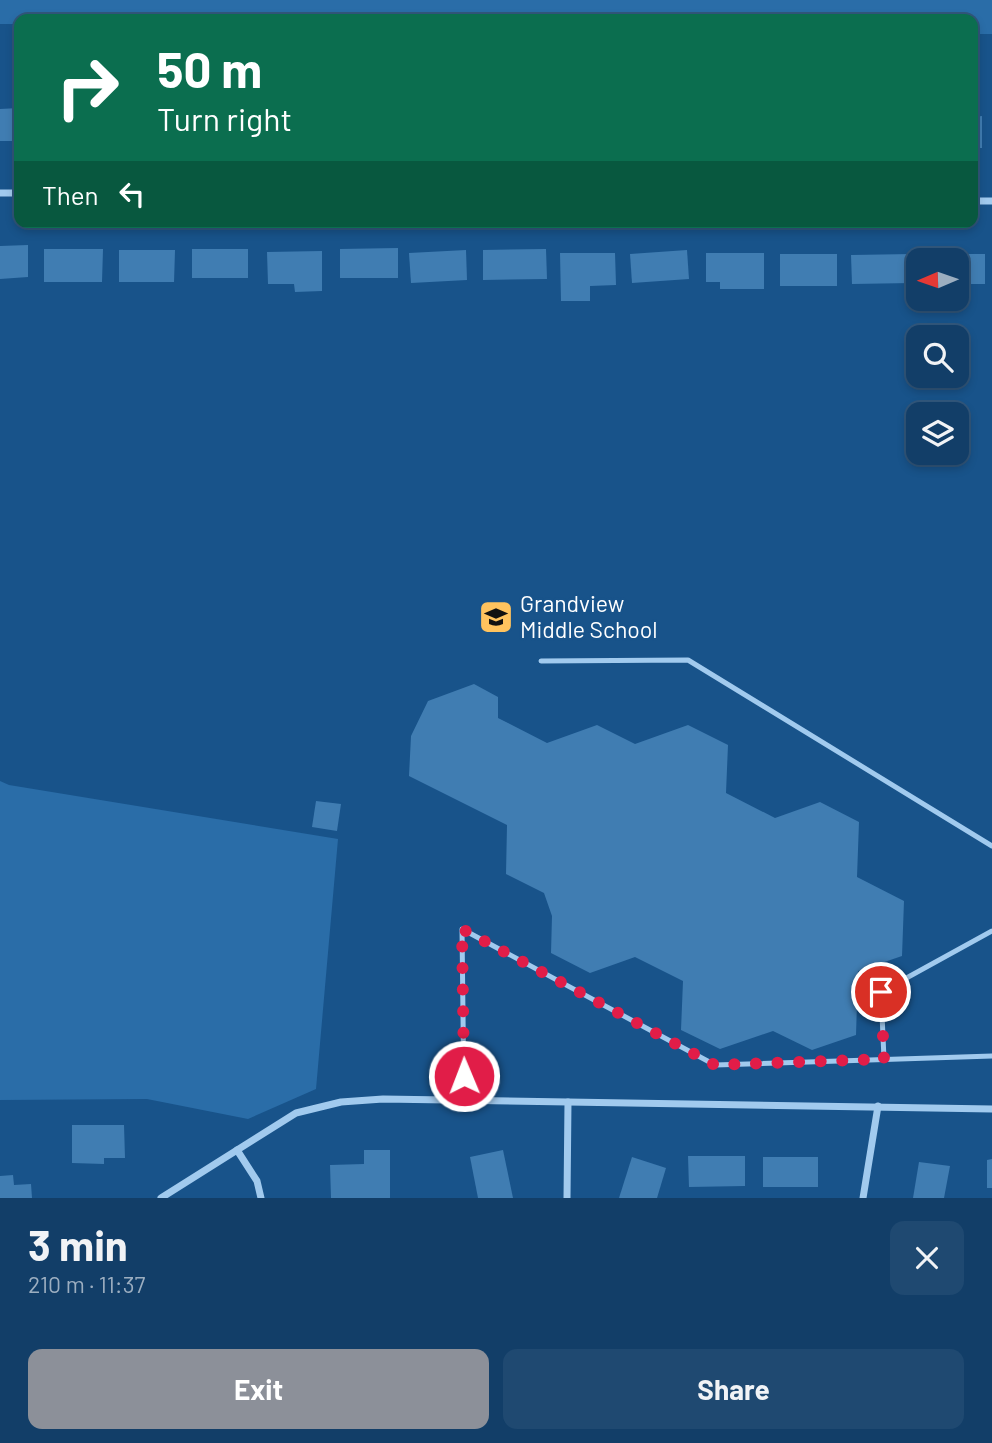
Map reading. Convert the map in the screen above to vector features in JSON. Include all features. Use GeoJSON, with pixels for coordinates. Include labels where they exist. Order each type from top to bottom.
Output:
{"type":"FeatureCollection","features":[{"type":"Feature","properties":{"kind":"street"},"geometry":{"type":"LineString","coordinates":[[161,1198],[296,1112],[341,1102],[568,1102],[992,1109]]}},
{"type":"Feature","properties":{"kind":"street"},"geometry":{"type":"LineString","coordinates":[[567,1198],[568,1102]]}},
{"type":"Feature","properties":{"kind":"street"},"geometry":{"type":"LineString","coordinates":[[863,1198],[878,1106]]}},
{"type":"Feature","properties":{"kind":"street"},"geometry":{"type":"LineString","coordinates":[[237,1150],[257,1181],[261,1198]]}},
{"type":"Feature","properties":{"kind":"lane"},"geometry":{"type":"LineString","coordinates":[[541,661],[688,660],[992,846]]}},
{"type":"Feature","properties":{"kind":"lane"},"geometry":{"type":"LineString","coordinates":[[464,1101],[462,929],[715,1065],[992,1056]]}},
{"type":"Feature","properties":{"kind":"lane"},"geometry":{"type":"LineString","coordinates":[[884,1059],[881,992],[992,931]]}},
{"type":"Feature","properties":{"kind":"shaded area"},"geometry":{"type":"Polygon","coordinates":[[[0,0],[992,0],[992,34],[978,34],[978,14],[14,14],[14,24],[0,24],[0,0]]]}},
{"type":"Feature","properties":{"kind":"shaded area"},"geometry":{"type":"Polygon","coordinates":[[[0,781],[9,785],[338,839],[316,1089],[248,1119],[147,1099],[0,1100],[0,781]]]}},
{"type":"Feature","properties":{"kind":"building"},"geometry":{"type":"Polygon","coordinates":[[[14,108],[14,141],[0,141],[0,109],[14,108]]]}},
{"type":"Feature","properties":{"kind":"building"},"geometry":{"type":"Polygon","coordinates":[[[978,116],[982,116],[982,148],[978,148],[978,116]]]}},
{"type":"Feature","properties":{"kind":"building"},"geometry":{"type":"Polygon","coordinates":[[[28,245],[28,277],[0,279],[0,246],[28,245]]]}},
{"type":"Feature","properties":{"kind":"building"},"geometry":{"type":"Polygon","coordinates":[[[398,248],[398,278],[340,278],[340,249],[398,248]]]}},
{"type":"Feature","properties":{"kind":"building"},"geometry":{"type":"Polygon","coordinates":[[[44,249],[103,249],[102,282],[44,282],[44,249]]]}},
{"type":"Feature","properties":{"kind":"building"},"geometry":{"type":"Polygon","coordinates":[[[192,249],[248,249],[248,278],[192,278],[192,249]]]}},
{"type":"Feature","properties":{"kind":"building"},"geometry":{"type":"Polygon","coordinates":[[[546,249],[547,279],[483,280],[483,250],[546,249]]]}},
{"type":"Feature","properties":{"kind":"building"},"geometry":{"type":"Polygon","coordinates":[[[119,250],[175,250],[174,282],[119,282],[119,250]]]}},
{"type":"Feature","properties":{"kind":"building"},"geometry":{"type":"Polygon","coordinates":[[[466,250],[467,280],[411,283],[409,253],[466,250]]]}},
{"type":"Feature","properties":{"kind":"building"},"geometry":{"type":"Polygon","coordinates":[[[687,250],[689,279],[632,283],[630,254],[687,250]]]}},
{"type":"Feature","properties":{"kind":"building"},"geometry":{"type":"Polygon","coordinates":[[[322,251],[322,291],[295,292],[294,284],[268,284],[267,252],[322,251]]]}},
{"type":"Feature","properties":{"kind":"building"},"geometry":{"type":"Polygon","coordinates":[[[560,253],[615,253],[616,285],[590,286],[590,301],[561,301],[560,253]]]}},
{"type":"Feature","properties":{"kind":"building"},"geometry":{"type":"Polygon","coordinates":[[[706,253],[764,253],[764,289],[720,289],[720,282],[706,282],[706,253]]]}},
{"type":"Feature","properties":{"kind":"building"},"geometry":{"type":"Polygon","coordinates":[[[780,254],[837,254],[837,286],[780,286],[780,254]]]}},
{"type":"Feature","properties":{"kind":"building"},"geometry":{"type":"Polygon","coordinates":[[[906,254],[906,283],[852,284],[851,255],[906,254]]]}},
{"type":"Feature","properties":{"kind":"building"},"geometry":{"type":"Polygon","coordinates":[[[970,254],[985,254],[985,284],[970,284],[970,254]]]}},
{"type":"Feature","properties":{"kind":"building"},"geometry":{"type":"Polygon","coordinates":[[[474,684],[498,697],[498,718],[547,743],[597,725],[635,744],[688,725],[728,745],[726,793],[775,818],[820,802],[859,822],[857,877],[904,901],[902,956],[858,971],[856,1035],[812,1050],[773,1031],[720,1049],[681,1030],[683,981],[635,957],[590,973],[551,953],[552,916],[544,893],[506,874],[507,825],[409,776],[411,736],[428,701],[474,684]]]}},
{"type":"Feature","properties":{"kind":"building"},"geometry":{"type":"Polygon","coordinates":[[[316,801],[341,804],[337,831],[312,827],[316,801]]]}},
{"type":"Feature","properties":{"kind":"building"},"geometry":{"type":"Polygon","coordinates":[[[72,1125],[124,1125],[125,1158],[104,1158],[104,1164],[72,1163],[72,1125]]]}},
{"type":"Feature","properties":{"kind":"building"},"geometry":{"type":"Polygon","coordinates":[[[364,1150],[390,1150],[390,1198],[331,1198],[330,1165],[364,1164],[364,1150]]]}},
{"type":"Feature","properties":{"kind":"building"},"geometry":{"type":"Polygon","coordinates":[[[503,1150],[513,1198],[478,1198],[470,1157],[503,1150]]]}},
{"type":"Feature","properties":{"kind":"building"},"geometry":{"type":"Polygon","coordinates":[[[688,1156],[745,1156],[745,1186],[689,1187],[688,1156]]]}},
{"type":"Feature","properties":{"kind":"building"},"geometry":{"type":"Polygon","coordinates":[[[632,1157],[666,1168],[657,1198],[619,1198],[632,1157]]]}},
{"type":"Feature","properties":{"kind":"building"},"geometry":{"type":"Polygon","coordinates":[[[763,1157],[818,1157],[818,1187],[763,1187],[763,1157]]]}},
{"type":"Feature","properties":{"kind":"building"},"geometry":{"type":"Polygon","coordinates":[[[992,1159],[992,1188],[987,1188],[987,1160],[992,1159]]]}},
{"type":"Feature","properties":{"kind":"building"},"geometry":{"type":"Polygon","coordinates":[[[919,1162],[950,1166],[944,1198],[913,1198],[919,1162]]]}},
{"type":"Feature","properties":{"kind":"building"},"geometry":{"type":"Polygon","coordinates":[[[13,1175],[14,1185],[31,1184],[32,1198],[0,1198],[0,1176],[13,1175]]]}},
{"type":"Feature","properties":{"kind":"place","name":"Grandview Middle School"},"geometry":{"type":"Point","coordinates":[496,617]}},
{"type":"Feature","properties":{"kind":"route"},"geometry":{"type":"LineString","coordinates":[[464,1076],[462,929],[715,1065],[884,1059],[881,992]]}}]}
